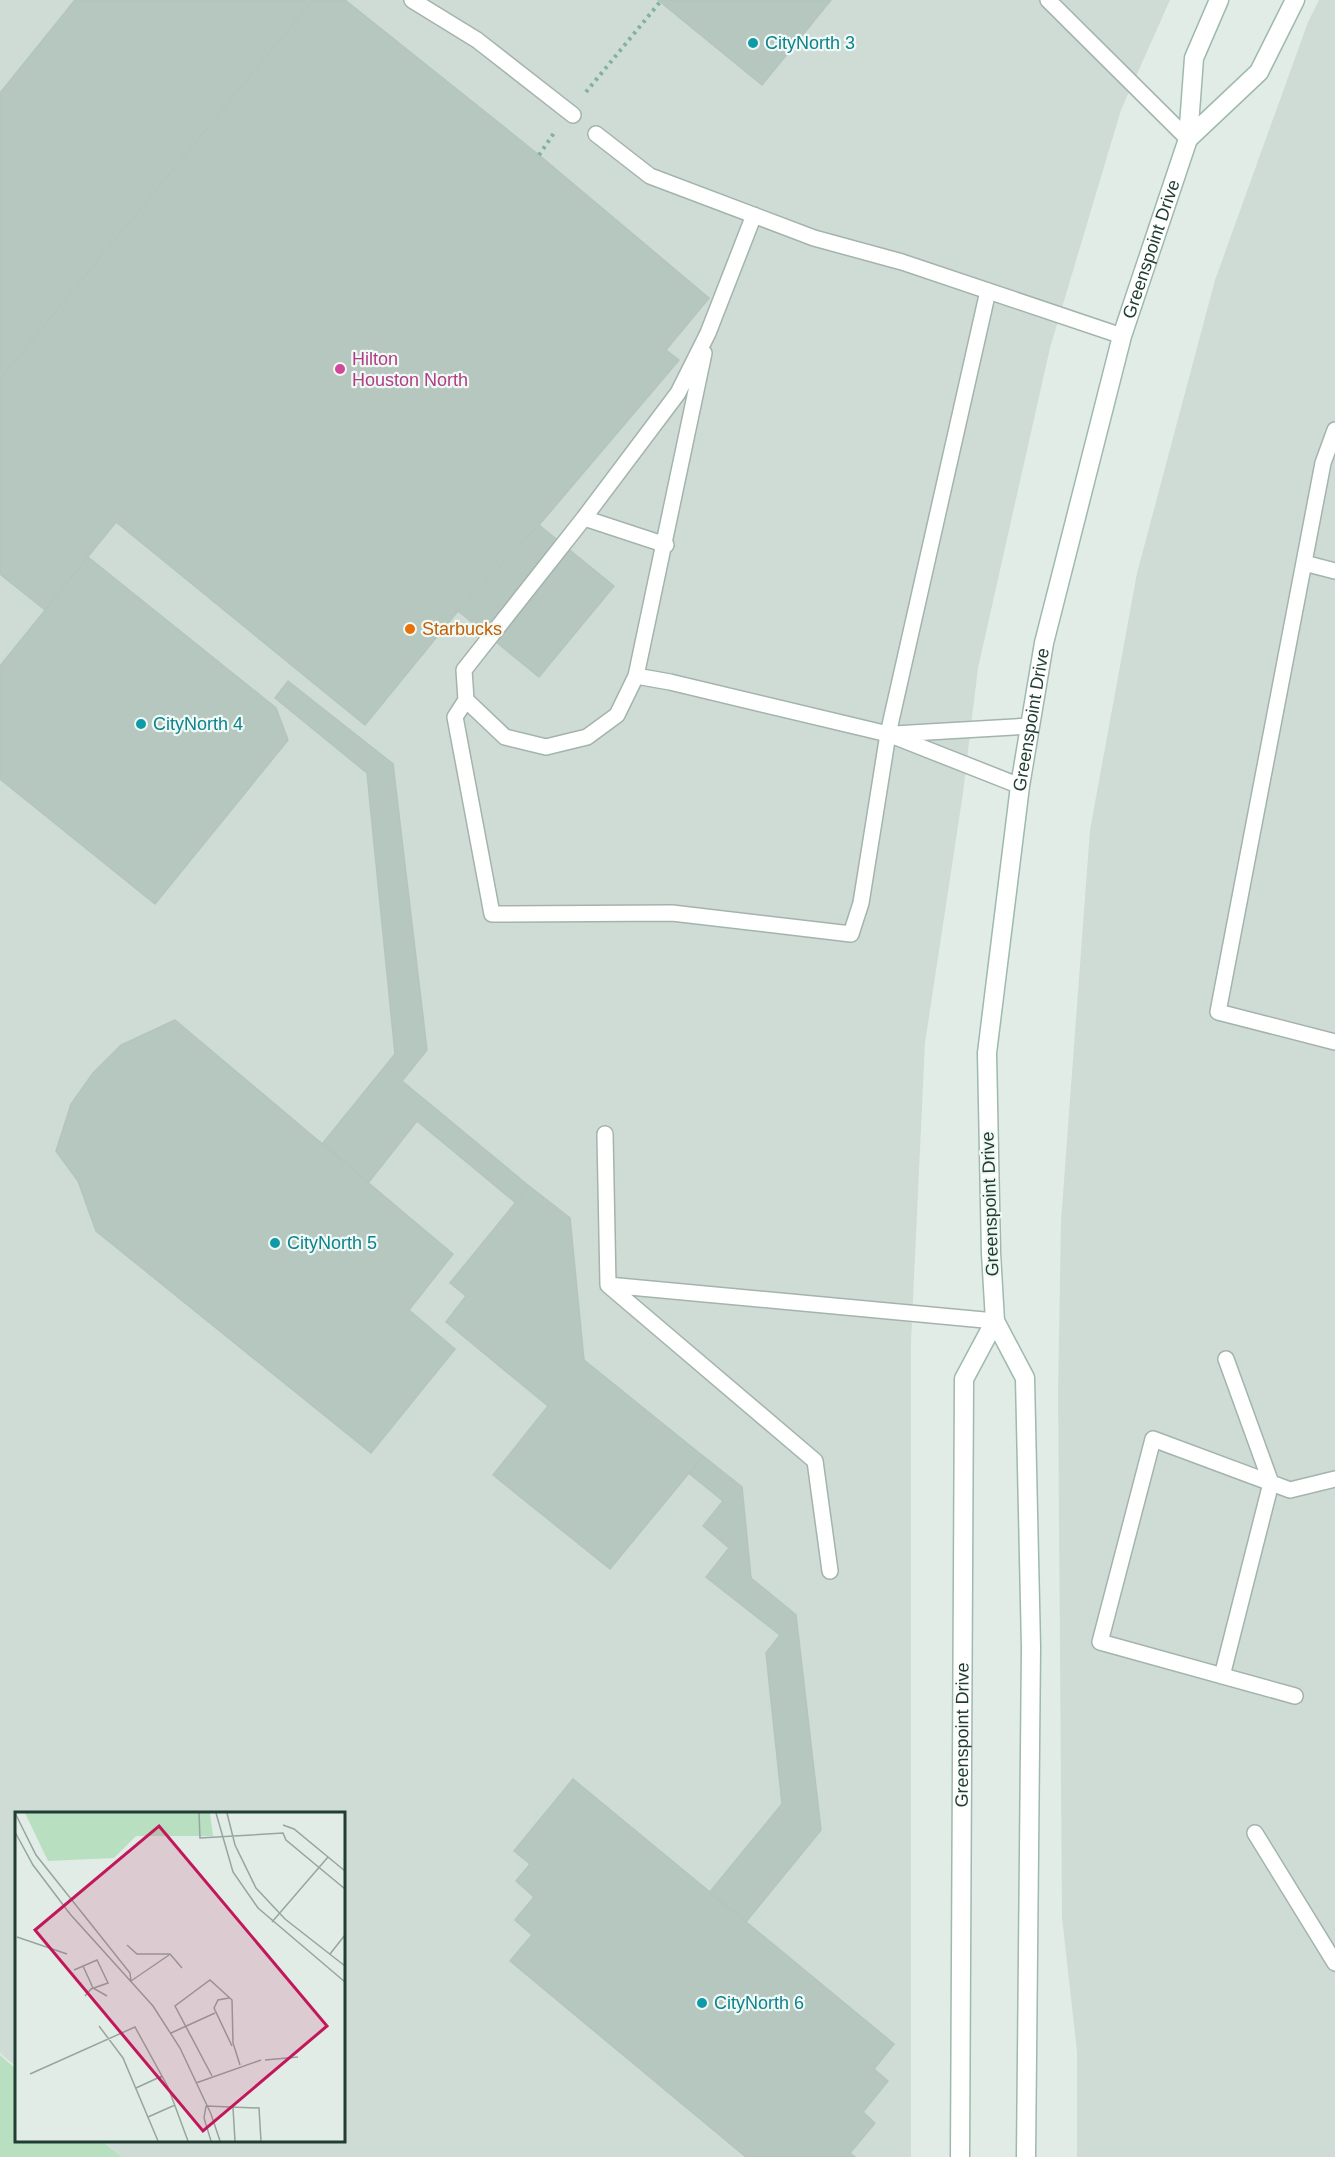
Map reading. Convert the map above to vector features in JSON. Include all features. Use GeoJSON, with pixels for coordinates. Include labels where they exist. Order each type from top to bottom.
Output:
{"type":"FeatureCollection","features":[{"type":"Feature","properties":{"kind":"street","name":"Greenspoint Drive"},"geometry":{"type":"LineString","coordinates":[[1026,2157],[1031,1647],[1025,1378],[995,1321],[991,1253],[987,1053],[1020,786],[1044,643],[1122,336],[1188,139],[1194,58],[1219,0]]}},
{"type":"Feature","properties":{"kind":"street","name":"Greenspoint Drive"},"geometry":{"type":"LineString","coordinates":[[1188,139],[1259,72],[1295,0]]}},
{"type":"Feature","properties":{"kind":"street","name":"Greenspoint Drive"},"geometry":{"type":"LineString","coordinates":[[960,2157],[964,1379],[995,1321]]}},
{"type":"Feature","properties":{"kind":"lane"},"geometry":{"type":"LineString","coordinates":[[412,0],[477,40],[572,114]]}},
{"type":"Feature","properties":{"kind":"lane"},"geometry":{"type":"LineString","coordinates":[[1048,0],[1188,139]]}},
{"type":"Feature","properties":{"kind":"lane"},"geometry":{"type":"LineString","coordinates":[[596,134],[650,176],[814,238],[902,262],[1122,336]]}},
{"type":"Feature","properties":{"kind":"lane"},"geometry":{"type":"LineString","coordinates":[[754,215],[708,333],[678,393],[584,518],[464,670],[466,700],[454,717],[492,914],[672,913],[851,934],[861,903],[888,734],[988,291]]}},
{"type":"Feature","properties":{"kind":"lane"},"geometry":{"type":"LineString","coordinates":[[466,700],[505,737],[546,747],[587,737],[617,715],[636,676],[666,545],[708,333]]}},
{"type":"Feature","properties":{"kind":"lane"},"geometry":{"type":"LineString","coordinates":[[1335,430],[1323,463],[1218,1012],[1335,1042]]}},
{"type":"Feature","properties":{"kind":"lane"},"geometry":{"type":"LineString","coordinates":[[584,518],[666,545]]}},
{"type":"Feature","properties":{"kind":"lane"},"geometry":{"type":"LineString","coordinates":[[1304,563],[1335,571]]}},
{"type":"Feature","properties":{"kind":"lane"},"geometry":{"type":"LineString","coordinates":[[636,676],[888,734],[1020,786]]}},
{"type":"Feature","properties":{"kind":"lane"},"geometry":{"type":"LineString","coordinates":[[888,734],[1030,726]]}},
{"type":"Feature","properties":{"kind":"lane"},"geometry":{"type":"LineString","coordinates":[[605,1134],[608,1285],[815,1461],[830,1571]]}},
{"type":"Feature","properties":{"kind":"lane"},"geometry":{"type":"LineString","coordinates":[[608,1285],[995,1321]]}},
{"type":"Feature","properties":{"kind":"lane"},"geometry":{"type":"LineString","coordinates":[[1222,1676],[1271,1483],[1226,1359]]}},
{"type":"Feature","properties":{"kind":"lane"},"geometry":{"type":"LineString","coordinates":[[1295,1696],[1100,1642],[1153,1439],[1290,1490],[1335,1479]]}},
{"type":"Feature","properties":{"kind":"lane"},"geometry":{"type":"LineString","coordinates":[[1255,1833],[1335,1963]]}},
{"type":"Feature","properties":{"kind":"path"},"geometry":{"type":"LineString","coordinates":[[539,155],[660,2]]}},
{"type":"Feature","properties":{"kind":"shaded area"},"geometry":{"type":"Polygon","coordinates":[[[0,0],[1170,0],[1121,110],[1050,348],[978,668],[963,793],[925,1043],[911,1342],[911,2157],[122,2157],[104,2142],[345,2142],[345,1812],[15,1812],[15,2066],[0,2053],[0,0]]]}},
{"type":"Feature","properties":{"kind":"shaded area"},"geometry":{"type":"Polygon","coordinates":[[[1319,0],[1335,0],[1335,2157],[1077,2157],[1077,2052],[1062,1918],[1058,1392],[1061,1221],[1090,830],[1137,573],[1215,280],[1308,22],[1319,0]]]}},
{"type":"Feature","properties":{"kind":"green space"},"geometry":{"type":"Polygon","coordinates":[[[0,2055],[15,2068],[15,2142],[103,2142],[122,2157],[0,2157],[0,2055]]]}},
{"type":"Feature","properties":{"kind":"building"},"geometry":{"type":"Polygon","coordinates":[[[75,0],[313,0],[0,379],[0,93],[75,0]]]}},
{"type":"Feature","properties":{"kind":"building","name":"Hilton Houston North"},"geometry":{"type":"Polygon","coordinates":[[[313,0],[345,0],[539,155],[709,298],[666,350],[679,360],[539,525],[458,611],[365,725],[116,522],[45,610],[0,574],[0,379],[313,0]]]}},
{"type":"Feature","properties":{"kind":"building","name":"CityNorth 3"},"geometry":{"type":"Polygon","coordinates":[[[658,0],[831,0],[762,85],[658,0]]]}},
{"type":"Feature","properties":{"kind":"building"},"geometry":{"type":"Polygon","coordinates":[[[539,525],[614,586],[539,677],[458,611],[539,525]]]}},
{"type":"Feature","properties":{"kind":"building","name":"CityNorth 4"},"geometry":{"type":"Polygon","coordinates":[[[88,557],[276,708],[288,740],[155,904],[0,779],[0,666],[88,557]]]}},
{"type":"Feature","properties":{"kind":"building"},"geometry":{"type":"Polygon","coordinates":[[[288,681],[393,764],[427,1050],[402,1081],[529,1186],[516,1203],[417,1121],[369,1182],[323,1143],[395,1054],[367,773],[275,698],[288,681]]]}},
{"type":"Feature","properties":{"kind":"building","name":"CityNorth 5"},"geometry":{"type":"Polygon","coordinates":[[[175,1020],[453,1254],[409,1310],[455,1349],[371,1453],[96,1231],[78,1181],[56,1151],[71,1104],[93,1073],[121,1045],[175,1020]]]}},
{"type":"Feature","properties":{"kind":"building"},"geometry":{"type":"Polygon","coordinates":[[[529,1186],[570,1218],[584,1360],[703,1456],[610,1569],[493,1475],[548,1406],[446,1322],[466,1296],[450,1283],[529,1186]]]}},
{"type":"Feature","properties":{"kind":"building"},"geometry":{"type":"Polygon","coordinates":[[[703,1456],[742,1487],[751,1578],[796,1615],[821,1830],[746,1922],[709,1893],[782,1804],[766,1653],[780,1635],[706,1577],[729,1548],[703,1526],[723,1501],[690,1474],[703,1456]]]}},
{"type":"Feature","properties":{"kind":"building","name":"CityNorth 6"},"geometry":{"type":"Polygon","coordinates":[[[573,1779],[894,2044],[874,2069],[888,2081],[863,2112],[875,2123],[850,2153],[855,2157],[746,2157],[510,1961],[532,1935],[515,1920],[534,1897],[516,1881],[530,1864],[514,1851],[573,1779]]]}},
{"type":"Feature","properties":{"kind":"place","name":"CityNorth 3"},"geometry":{"type":"Point","coordinates":[753,43]}},
{"type":"Feature","properties":{"kind":"place","name":"Hilton Houston North"},"geometry":{"type":"Point","coordinates":[340,369]}},
{"type":"Feature","properties":{"kind":"place","name":"Starbucks"},"geometry":{"type":"Point","coordinates":[410,629]}},
{"type":"Feature","properties":{"kind":"place","name":"CityNorth 4"},"geometry":{"type":"Point","coordinates":[141,724]}},
{"type":"Feature","properties":{"kind":"place","name":"CityNorth 5"},"geometry":{"type":"Point","coordinates":[275,1243]}},
{"type":"Feature","properties":{"kind":"place","name":"CityNorth 6"},"geometry":{"type":"Point","coordinates":[702,2003]}}]}
